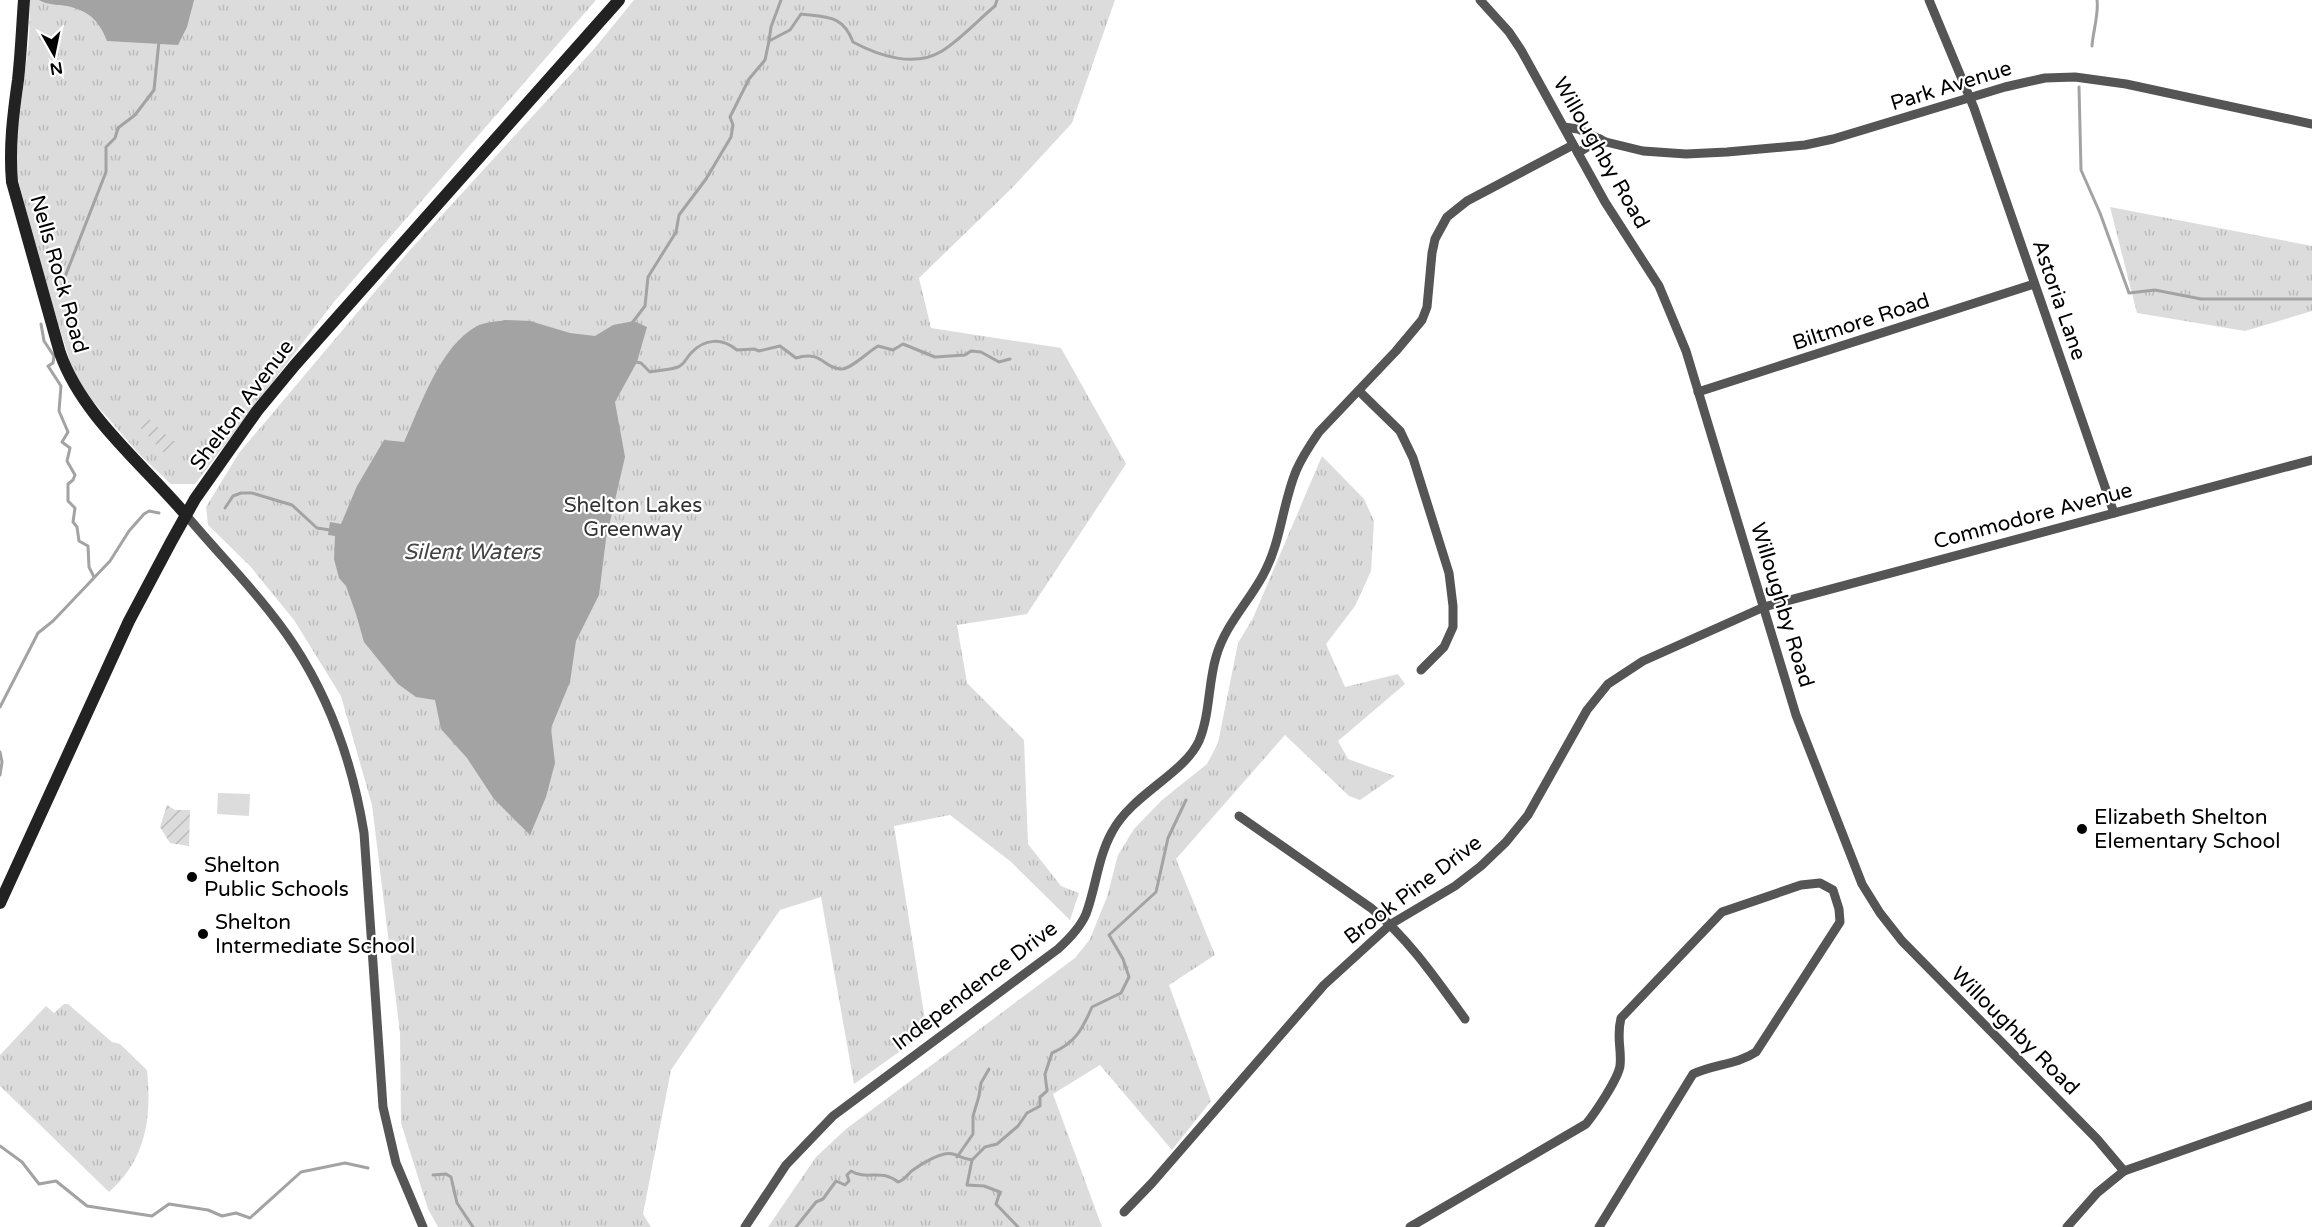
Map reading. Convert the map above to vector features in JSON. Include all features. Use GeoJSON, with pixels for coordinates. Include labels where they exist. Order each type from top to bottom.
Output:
{"type":"FeatureCollection","features":[{"type":"Feature","properties":{"kind":"main road","name":"Nells Rock Road"},"geometry":{"type":"LineString","coordinates":[[24,0],[22,45],[12,116],[10,153],[12,182],[60,353],[70,379],[94,413],[186,515]]}},
{"type":"Feature","properties":{"kind":"main road","name":"Shelton Avenue"},"geometry":{"type":"LineString","coordinates":[[0,903],[125,631],[195,499],[245,428],[295,365],[619,0]]}},
{"type":"Feature","properties":{"kind":"street","name":"Willoughby Road"},"geometry":{"type":"LineString","coordinates":[[1480,0],[1509,32],[1605,202],[1649,268],[1666,299],[1686,351],[1799,723],[1852,862],[1870,899],[1902,941],[2097,1139],[2124,1171]]}},
{"type":"Feature","properties":{"kind":"street","name":"Astoria Lane"},"geometry":{"type":"LineString","coordinates":[[1929,0],[1969,98],[2114,513]]}},
{"type":"Feature","properties":{"kind":"street","name":"Park Avenue"},"geometry":{"type":"LineString","coordinates":[[1564,127],[1578,129],[1600,139],[1643,151],[1667,154],[1727,152],[1805,145],[1864,131],[2026,82],[2045,78],[2075,77],[2126,84],[2312,124]]}},
{"type":"Feature","properties":{"kind":"street"},"geometry":{"type":"LineString","coordinates":[[1576,149],[1600,139]]}},
{"type":"Feature","properties":{"kind":"street","name":"Independence Drive"},"geometry":{"type":"LineString","coordinates":[[745,1227],[786,1165],[833,1116],[1058,949],[1078,927],[1086,914],[1103,850],[1115,826],[1137,800],[1182,762],[1198,743],[1203,730],[1215,658],[1222,639],[1263,576],[1296,472],[1319,432],[1413,334],[1422,320],[1427,307],[1435,239],[1447,217],[1467,201],[1576,149]]}},
{"type":"Feature","properties":{"kind":"street","name":"Biltmore Road"},"geometry":{"type":"LineString","coordinates":[[1698,392],[2034,284]]}},
{"type":"Feature","properties":{"kind":"street"},"geometry":{"type":"LineString","coordinates":[[1359,391],[1400,431],[1413,458],[1449,573],[1453,627],[1444,647],[1421,670]]}},
{"type":"Feature","properties":{"kind":"street","name":"Commodore Avenue"},"geometry":{"type":"LineString","coordinates":[[1764,607],[2312,460]]}},
{"type":"Feature","properties":{"kind":"street"},"geometry":{"type":"LineString","coordinates":[[186,515],[293,643],[314,678],[333,717],[345,751],[358,795],[364,832],[383,1107],[396,1162],[423,1227]]}},
{"type":"Feature","properties":{"kind":"street","name":"Brook Pine Drive"},"geometry":{"type":"LineString","coordinates":[[1124,1212],[1152,1183],[1324,985],[1391,924],[1455,886],[1481,866],[1506,842],[1528,815],[1587,710],[1608,684],[1643,661],[1764,607]]}},
{"type":"Feature","properties":{"kind":"street"},"geometry":{"type":"LineString","coordinates":[[1239,816],[1391,924],[1410,944],[1465,1018]]}},
{"type":"Feature","properties":{"kind":"street"},"geometry":{"type":"LineString","coordinates":[[1410,1227],[1586,1124],[1596,1111],[1620,1067],[1617,1033],[1621,1018],[1722,912],[1801,885],[1820,883],[1833,890],[1839,909],[1840,922],[1756,1053],[1743,1060],[1704,1068],[1693,1074],[1599,1227]]}},
{"type":"Feature","properties":{"kind":"street"},"geometry":{"type":"LineString","coordinates":[[2067,1227],[2097,1193],[2124,1171],[2312,1105]]}},
{"type":"Feature","properties":{"kind":"green space"},"geometry":{"type":"Polygon","coordinates":[[[30,0],[596,0],[333,303],[195,484],[171,484],[142,457],[84,391],[72,368],[38,258],[18,179],[15,154],[29,38],[30,0]]]}},
{"type":"Feature","properties":{"kind":"green space","name":"Shelton Lakes Greenway"},"geometry":{"type":"Polygon","coordinates":[[[634,0],[1115,0],[1072,123],[1013,187],[919,278],[931,328],[1061,348],[1126,464],[1027,614],[957,625],[967,683],[1024,740],[1028,844],[1061,886],[1079,893],[1070,920],[1010,861],[950,815],[894,826],[927,1032],[854,1084],[821,897],[780,910],[671,1070],[643,1214],[651,1227],[438,1227],[428,1209],[401,1123],[400,1033],[372,805],[341,696],[294,620],[250,566],[208,525],[206,507],[239,453],[410,250],[594,49],[634,0]]]}},
{"type":"Feature","properties":{"kind":"green space"},"geometry":{"type":"Polygon","coordinates":[[[2110,207],[2312,246],[2312,311],[2245,331],[2137,313],[2110,207]]]}},
{"type":"Feature","properties":{"kind":"green space"},"geometry":{"type":"Polygon","coordinates":[[[148,418],[179,447],[168,457],[138,425],[148,418]]]}},
{"type":"Feature","properties":{"kind":"green space"},"geometry":{"type":"Polygon","coordinates":[[[1322,456],[1364,499],[1374,521],[1371,571],[1355,606],[1326,644],[1345,687],[1398,674],[1405,684],[1338,741],[1348,759],[1395,776],[1360,800],[1349,796],[1285,735],[1176,859],[1215,955],[1169,985],[1211,1101],[1172,1150],[1100,1065],[1053,1094],[1102,1227],[768,1227],[816,1157],[846,1129],[1075,958],[1090,939],[1107,897],[1118,855],[1134,829],[1162,800],[1207,764],[1218,743],[1238,643],[1253,618],[1322,456]]]}},
{"type":"Feature","properties":{"kind":"green space"},"geometry":{"type":"Polygon","coordinates":[[[218,793],[250,794],[249,816],[217,814],[218,793]]]}},
{"type":"Feature","properties":{"kind":"green space"},"geometry":{"type":"Polygon","coordinates":[[[167,805],[175,810],[190,810],[189,846],[170,843],[160,827],[167,805]]]}},
{"type":"Feature","properties":{"kind":"green space"},"geometry":{"type":"Polygon","coordinates":[[[64,1004],[68,1004],[112,1042],[120,1044],[147,1070],[148,1104],[144,1137],[131,1166],[109,1192],[0,1086],[0,1055],[46,1006],[54,1013],[64,1004]]]}},
{"type":"Feature","properties":{"kind":"water"},"geometry":{"type":"Polygon","coordinates":[[[39,0],[194,0],[187,27],[178,45],[107,41],[98,24],[89,15],[71,7],[39,0]]]}},
{"type":"Feature","properties":{"kind":"water","name":"Silent Waters"},"geometry":{"type":"Polygon","coordinates":[[[505,320],[530,321],[570,333],[595,336],[613,325],[634,321],[647,327],[637,362],[615,402],[625,457],[606,539],[599,595],[576,641],[570,682],[551,728],[555,763],[546,797],[530,835],[494,799],[467,758],[441,729],[435,700],[416,697],[398,684],[364,642],[346,586],[339,578],[334,559],[335,536],[328,535],[330,522],[341,524],[357,486],[384,440],[404,442],[433,378],[452,347],[477,326],[505,320]]]}},
{"type":"Feature","properties":{"kind":"waterway"},"geometry":{"type":"LineString","coordinates":[[769,41],[771,27],[781,0]]}},
{"type":"Feature","properties":{"kind":"waterway"},"geometry":{"type":"LineString","coordinates":[[632,323],[645,306],[648,277],[676,232],[679,215],[706,179],[731,137],[733,125],[730,117],[749,79],[765,60],[769,41],[790,30],[801,14],[819,16],[839,22],[849,33],[853,42],[874,52],[897,58],[920,59],[949,46],[995,6],[997,0]]}},
{"type":"Feature","properties":{"kind":"waterway"},"geometry":{"type":"LineString","coordinates":[[2092,46],[2097,0]]}},
{"type":"Feature","properties":{"kind":"waterway"},"geometry":{"type":"LineString","coordinates":[[59,292],[106,172],[106,147],[115,138],[118,128],[135,115],[154,90],[159,41]]}},
{"type":"Feature","properties":{"kind":"waterway"},"geometry":{"type":"LineString","coordinates":[[2079,87],[2081,170],[2100,213],[2129,293],[2155,290],[2201,299],[2312,299]]}},
{"type":"Feature","properties":{"kind":"waterway"},"geometry":{"type":"LineString","coordinates":[[41,324],[44,341],[54,356],[53,363],[48,366],[61,386],[59,411],[68,432],[62,442],[70,448],[67,461],[75,475],[68,484],[68,501],[75,508],[73,522],[77,527],[79,541],[88,546],[89,567],[94,577]]}},
{"type":"Feature","properties":{"kind":"waterway"},"geometry":{"type":"LineString","coordinates":[[636,362],[641,363],[650,372],[675,368],[682,364],[696,348],[714,341],[725,343],[737,350],[759,351],[780,346],[796,358],[811,356],[841,369],[845,369],[878,346],[893,350],[903,344],[935,357],[965,355],[971,351],[981,352],[999,362],[1010,359]]}},
{"type":"Feature","properties":{"kind":"waterway"},"geometry":{"type":"LineString","coordinates":[[225,508],[233,496],[252,493],[292,505],[317,528],[330,530]]}},
{"type":"Feature","properties":{"kind":"waterway"},"geometry":{"type":"LineString","coordinates":[[0,707],[38,633],[53,621],[110,561],[129,531],[144,514],[149,511],[159,513]]}},
{"type":"Feature","properties":{"kind":"waterway"},"geometry":{"type":"LineString","coordinates":[[0,752],[2,762],[0,775]]}},
{"type":"Feature","properties":{"kind":"waterway"},"geometry":{"type":"LineString","coordinates":[[796,1227],[816,1202],[823,1199],[836,1181],[845,1185],[849,1181],[847,1175],[851,1171],[863,1175],[885,1176],[898,1182],[921,1165],[943,1154],[953,1154],[972,1160],[985,1147],[997,1144],[1018,1126],[1027,1113],[1040,1106],[1040,1097],[1047,1091],[1045,1074],[1052,1053],[1067,1045],[1077,1035],[1092,1007],[1121,993],[1129,977],[1123,959],[1109,935],[1156,892],[1168,838],[1186,800]]}},
{"type":"Feature","properties":{"kind":"waterway"},"geometry":{"type":"LineString","coordinates":[[957,1157],[973,1134],[973,1116],[981,1083],[989,1069]]}},
{"type":"Feature","properties":{"kind":"waterway"},"geometry":{"type":"LineString","coordinates":[[0,1146],[22,1162],[39,1184],[56,1181],[87,1206],[152,1216],[169,1204],[208,1210],[222,1216],[236,1213],[250,1218],[301,1172],[345,1163],[368,1168]]}},
{"type":"Feature","properties":{"kind":"waterway"},"geometry":{"type":"LineString","coordinates":[[972,1160],[967,1185],[984,1186],[1000,1192],[996,1204],[1018,1227]]}},
{"type":"Feature","properties":{"kind":"waterway"},"geometry":{"type":"LineString","coordinates":[[433,1175],[446,1174],[451,1177],[457,1203],[473,1227]]}},
{"type":"Feature","properties":{"kind":"place","name":"Elizabeth Shelton Elementary School"},"geometry":{"type":"Point","coordinates":[2082,829]}},
{"type":"Feature","properties":{"kind":"place","name":"Shelton Public Schools"},"geometry":{"type":"Point","coordinates":[192,877]}},
{"type":"Feature","properties":{"kind":"place","name":"Shelton Intermediate School"},"geometry":{"type":"Point","coordinates":[203,934]}}]}
